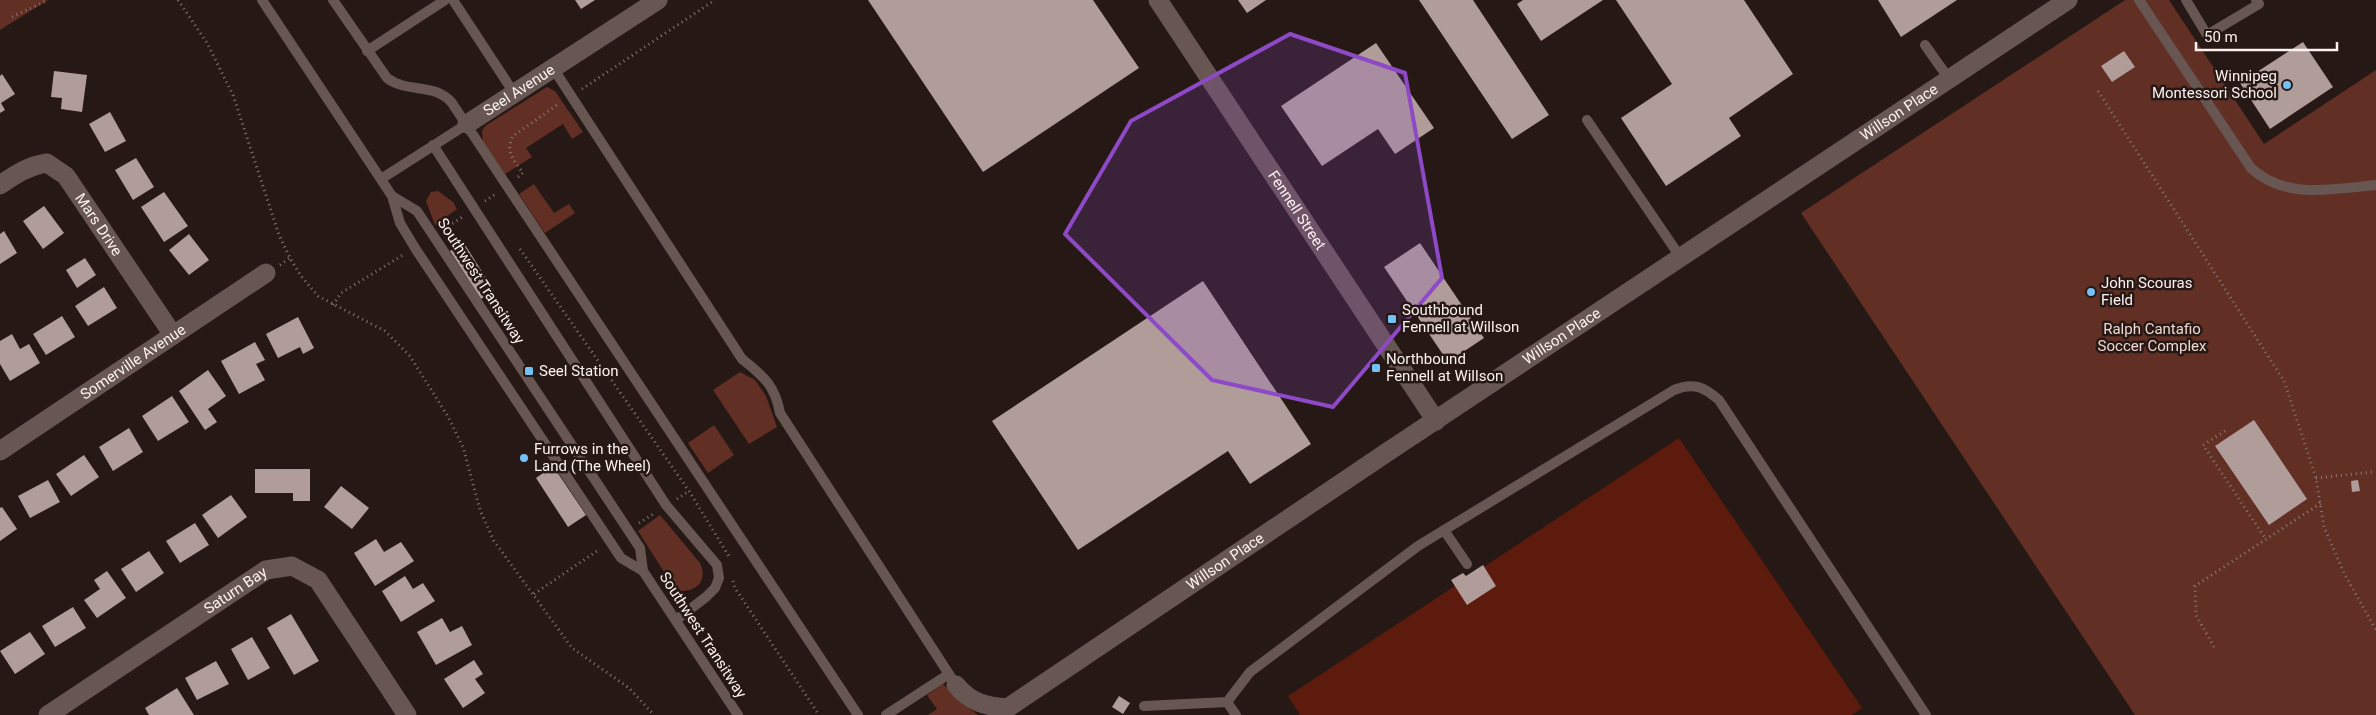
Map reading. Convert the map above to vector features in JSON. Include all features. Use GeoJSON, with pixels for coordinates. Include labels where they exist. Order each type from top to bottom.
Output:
{"type":"FeatureCollection","features":[{"type":"Feature","properties":{"kind":"street","name":"Seel Avenue"},"geometry":{"type":"LineString","coordinates":[[466,124],[658,0]]}},
{"type":"Feature","properties":{"kind":"street","name":"Fennell Street"},"geometry":{"type":"LineString","coordinates":[[1158,0],[1436,421]]}},
{"type":"Feature","properties":{"kind":"street","name":"Willson Place"},"geometry":{"type":"LineString","coordinates":[[1002,712],[2068,0]]}},
{"type":"Feature","properties":{"kind":"street","name":"Mars Drive"},"geometry":{"type":"LineString","coordinates":[[0,185],[24,169],[47,163],[66,176],[173,335]]}},
{"type":"Feature","properties":{"kind":"street","name":"Somerville Avenue"},"geometry":{"type":"LineString","coordinates":[[0,451],[266,273]]}},
{"type":"Feature","properties":{"kind":"street","name":"Saturn Bay"},"geometry":{"type":"LineString","coordinates":[[48,715],[266,570],[292,566],[318,580],[407,715]]}},
{"type":"Feature","properties":{"kind":"street"},"geometry":{"type":"LineString","coordinates":[[953,680],[964,694],[980,705],[1002,712]]}},
{"type":"Feature","properties":{"kind":"lane","name":"Southwest Transitway"},"geometry":{"type":"LineString","coordinates":[[262,0],[392,196],[400,223],[415,248],[621,558],[643,571],[738,715]]}},
{"type":"Feature","properties":{"kind":"lane"},"geometry":{"type":"LineString","coordinates":[[333,0],[382,73],[393,82],[408,88],[433,89],[444,95],[466,124],[858,715]]}},
{"type":"Feature","properties":{"kind":"lane"},"geometry":{"type":"LineString","coordinates":[[367,51],[445,0]]}},
{"type":"Feature","properties":{"kind":"lane"},"geometry":{"type":"LineString","coordinates":[[453,0],[514,93]]}},
{"type":"Feature","properties":{"kind":"lane"},"geometry":{"type":"LineString","coordinates":[[2139,0],[2251,168],[2261,178],[2289,189],[2314,190],[2376,185]]}},
{"type":"Feature","properties":{"kind":"lane"},"geometry":{"type":"LineString","coordinates":[[2186,0],[2207,35],[2259,4],[2256,0]]}},
{"type":"Feature","properties":{"kind":"lane"},"geometry":{"type":"LineString","coordinates":[[1925,45],[1949,79]]}},
{"type":"Feature","properties":{"kind":"lane"},"geometry":{"type":"LineString","coordinates":[[553,68],[742,359],[764,376],[777,396],[780,413],[953,680],[886,715]]}},
{"type":"Feature","properties":{"kind":"lane"},"geometry":{"type":"LineString","coordinates":[[1587,120],[1681,258]]}},
{"type":"Feature","properties":{"kind":"lane","name":"Seel Avenue"},"geometry":{"type":"LineString","coordinates":[[381,179],[466,124]]}},
{"type":"Feature","properties":{"kind":"lane"},"geometry":{"type":"LineString","coordinates":[[433,146],[666,505],[716,564],[719,578],[715,588],[676,620]]}},
{"type":"Feature","properties":{"kind":"lane","name":"Southwest Transitway"},"geometry":{"type":"LineString","coordinates":[[392,196],[417,211],[434,236],[640,548],[643,571]]}},
{"type":"Feature","properties":{"kind":"lane"},"geometry":{"type":"LineString","coordinates":[[1144,706],[1227,702],[1250,672],[1418,546],[1674,390],[1686,385],[1706,389],[1719,400],[1926,715]]}},
{"type":"Feature","properties":{"kind":"lane"},"geometry":{"type":"LineString","coordinates":[[1444,530],[1467,564]]}},
{"type":"Feature","properties":{"kind":"lane"},"geometry":{"type":"LineString","coordinates":[[1227,702],[1236,715]]}},
{"type":"Feature","properties":{"kind":"path"},"geometry":{"type":"LineString","coordinates":[[12,17],[48,0]]}},
{"type":"Feature","properties":{"kind":"path"},"geometry":{"type":"LineString","coordinates":[[178,0],[207,43],[233,95],[279,235],[290,258],[312,291],[333,305],[385,331],[410,356],[463,447],[480,510],[494,541],[572,648],[585,659],[629,688],[654,715]]}},
{"type":"Feature","properties":{"kind":"path"},"geometry":{"type":"LineString","coordinates":[[434,236],[474,210],[523,174],[511,157],[510,142],[513,136],[715,0]]}},
{"type":"Feature","properties":{"kind":"path"},"geometry":{"type":"LineString","coordinates":[[2098,91],[2284,380],[2316,478],[2324,527],[2344,575],[2376,630]]}},
{"type":"Feature","properties":{"kind":"path"},"geometry":{"type":"LineString","coordinates":[[486,201],[491,209]]}},
{"type":"Feature","properties":{"kind":"path"},"geometry":{"type":"LineString","coordinates":[[514,241],[689,491],[728,552],[732,567]]}},
{"type":"Feature","properties":{"kind":"path"},"geometry":{"type":"LineString","coordinates":[[333,305],[341,293],[415,248]]}},
{"type":"Feature","properties":{"kind":"path"},"geometry":{"type":"LineString","coordinates":[[2225,430],[2203,446],[2265,538]]}},
{"type":"Feature","properties":{"kind":"path"},"geometry":{"type":"LineString","coordinates":[[2316,478],[2372,472]]}},
{"type":"Feature","properties":{"kind":"path"},"geometry":{"type":"LineString","coordinates":[[2214,648],[2196,615],[2194,586],[2321,503]]}},
{"type":"Feature","properties":{"kind":"path"},"geometry":{"type":"LineString","coordinates":[[732,574],[735,588],[819,715]]}},
{"type":"Feature","properties":{"kind":"highlighted area"},"geometry":{"type":"Polygon","coordinates":[[[1290,34],[1405,73],[1442,278],[1333,407],[1212,380],[1065,234],[1131,121],[1290,34]]]}},
{"type":"Feature","properties":{"kind":"green space"},"geometry":{"type":"Polygon","coordinates":[[[0,0],[48,0],[0,30],[0,0]]]}},
{"type":"Feature","properties":{"kind":"green space","name":"Ralph Cantafio Soccer Complex"},"geometry":{"type":"Polygon","coordinates":[[[2125,0],[2169,0],[2264,144],[2376,70],[2376,715],[2135,715],[1801,213],[2125,0]]]}},
{"type":"Feature","properties":{"kind":"green space"},"geometry":{"type":"Polygon","coordinates":[[[547,87],[555,91],[583,132],[572,139],[563,124],[526,148],[532,157],[505,174],[483,142],[482,131],[485,126],[547,87]]]}},
{"type":"Feature","properties":{"kind":"green space"},"geometry":{"type":"Polygon","coordinates":[[[534,184],[554,213],[569,204],[575,213],[545,233],[519,194],[534,184]]]}},
{"type":"Feature","properties":{"kind":"green space"},"geometry":{"type":"Polygon","coordinates":[[[438,191],[453,202],[457,209],[435,225],[426,201],[431,192],[438,191]]]}},
{"type":"Feature","properties":{"kind":"green space"},"geometry":{"type":"Polygon","coordinates":[[[740,372],[755,380],[766,396],[777,427],[749,444],[713,390],[740,372]]]}},
{"type":"Feature","properties":{"kind":"green space"},"geometry":{"type":"Polygon","coordinates":[[[714,425],[734,455],[708,473],[688,443],[714,425]]]}},
{"type":"Feature","properties":{"kind":"green space"},"geometry":{"type":"Polygon","coordinates":[[[660,515],[700,563],[703,575],[700,584],[696,587],[686,591],[679,591],[673,586],[638,531],[660,515]]]}},
{"type":"Feature","properties":{"kind":"green space"},"geometry":{"type":"Polygon","coordinates":[[[943,684],[962,703],[978,715],[928,715],[937,709],[927,695],[943,684]]]}},
{"type":"Feature","properties":{"kind":"shaded area"},"geometry":{"type":"Polygon","coordinates":[[[1679,438],[1862,708],[1852,715],[1300,715],[1288,696],[1679,438]]]}},
{"type":"Feature","properties":{"kind":"building"},"geometry":{"type":"Polygon","coordinates":[[[575,0],[595,0],[581,9],[575,0]]]}},
{"type":"Feature","properties":{"kind":"building"},"geometry":{"type":"Polygon","coordinates":[[[868,0],[1093,0],[1139,68],[983,172],[868,0]]]}},
{"type":"Feature","properties":{"kind":"building"},"geometry":{"type":"Polygon","coordinates":[[[1238,0],[1266,0],[1247,13],[1238,0]]]}},
{"type":"Feature","properties":{"kind":"building"},"geometry":{"type":"Polygon","coordinates":[[[1419,0],[1473,0],[1549,115],[1512,139],[1419,0]]]}},
{"type":"Feature","properties":{"kind":"building"},"geometry":{"type":"Polygon","coordinates":[[[1523,0],[1603,0],[1541,41],[1517,4],[1523,0]]]}},
{"type":"Feature","properties":{"kind":"building"},"geometry":{"type":"Polygon","coordinates":[[[1616,0],[1744,0],[1793,74],[1729,118],[1741,136],[1666,186],[1621,118],[1672,84],[1616,0]]]}},
{"type":"Feature","properties":{"kind":"building"},"geometry":{"type":"Polygon","coordinates":[[[1878,0],[1957,0],[1901,37],[1878,0]]]}},
{"type":"Feature","properties":{"kind":"building","name":"Winnipeg Montessori School"},"geometry":{"type":"Polygon","coordinates":[[[2303,42],[2333,87],[2270,129],[2240,83],[2303,42]]]}},
{"type":"Feature","properties":{"kind":"building"},"geometry":{"type":"Polygon","coordinates":[[[1376,43],[1434,128],[1395,154],[1378,129],[1322,166],[1281,106],[1376,43]]]}},
{"type":"Feature","properties":{"kind":"building"},"geometry":{"type":"Polygon","coordinates":[[[2124,51],[2135,67],[2112,82],[2101,66],[2124,51]]]}},
{"type":"Feature","properties":{"kind":"building"},"geometry":{"type":"Polygon","coordinates":[[[54,71],[87,75],[82,112],[61,109],[62,98],[51,97],[54,71]]]}},
{"type":"Feature","properties":{"kind":"building"},"geometry":{"type":"Polygon","coordinates":[[[2,74],[15,94],[1,103],[5,110],[0,113],[0,76],[2,74]]]}},
{"type":"Feature","properties":{"kind":"building"},"geometry":{"type":"Polygon","coordinates":[[[110,112],[126,141],[105,152],[89,124],[110,112]]]}},
{"type":"Feature","properties":{"kind":"building"},"geometry":{"type":"Polygon","coordinates":[[[136,158],[154,187],[133,200],[115,170],[136,158]]]}},
{"type":"Feature","properties":{"kind":"building"},"geometry":{"type":"Polygon","coordinates":[[[164,192],[188,226],[164,242],[141,207],[164,192]]]}},
{"type":"Feature","properties":{"kind":"building"},"geometry":{"type":"Polygon","coordinates":[[[44,206],[64,233],[43,249],[23,221],[44,206]]]}},
{"type":"Feature","properties":{"kind":"building"},"geometry":{"type":"Polygon","coordinates":[[[4,231],[17,253],[0,264],[0,234],[4,231]]]}},
{"type":"Feature","properties":{"kind":"building"},"geometry":{"type":"Polygon","coordinates":[[[189,234],[209,260],[189,275],[169,250],[189,234]]]}},
{"type":"Feature","properties":{"kind":"building"},"geometry":{"type":"Polygon","coordinates":[[[464,243],[494,291],[481,299],[450,251],[464,243]]]}},
{"type":"Feature","properties":{"kind":"building"},"geometry":{"type":"Polygon","coordinates":[[[1420,243],[1484,338],[1448,362],[1384,267],[1420,243]]]}},
{"type":"Feature","properties":{"kind":"building"},"geometry":{"type":"Polygon","coordinates":[[[85,258],[96,275],[77,288],[66,270],[85,258]]]}},
{"type":"Feature","properties":{"kind":"building"},"geometry":{"type":"Polygon","coordinates":[[[1203,281],[1311,444],[1250,484],[1228,451],[1078,550],[992,421],[1203,281]]]}},
{"type":"Feature","properties":{"kind":"building"},"geometry":{"type":"Polygon","coordinates":[[[104,287],[117,308],[88,326],[75,306],[104,287]]]}},
{"type":"Feature","properties":{"kind":"building"},"geometry":{"type":"Polygon","coordinates":[[[62,316],[75,337],[46,355],[33,334],[62,316]]]}},
{"type":"Feature","properties":{"kind":"building"},"geometry":{"type":"Polygon","coordinates":[[[298,317],[314,348],[303,354],[300,347],[278,358],[266,334],[298,317]]]}},
{"type":"Feature","properties":{"kind":"building"},"geometry":{"type":"Polygon","coordinates":[[[12,334],[20,349],[29,344],[40,363],[10,381],[0,364],[0,341],[12,334]]]}},
{"type":"Feature","properties":{"kind":"building"},"geometry":{"type":"Polygon","coordinates":[[[255,342],[265,360],[256,364],[265,380],[239,394],[221,361],[255,342]]]}},
{"type":"Feature","properties":{"kind":"building"},"geometry":{"type":"Polygon","coordinates":[[[208,370],[226,396],[208,409],[217,422],[205,430],[179,391],[208,370]]]}},
{"type":"Feature","properties":{"kind":"building"},"geometry":{"type":"Polygon","coordinates":[[[172,396],[189,422],[158,441],[142,416],[172,396]]]}},
{"type":"Feature","properties":{"kind":"building"},"geometry":{"type":"Polygon","coordinates":[[[2254,420],[2307,499],[2269,525],[2215,446],[2254,420]]]}},
{"type":"Feature","properties":{"kind":"building"},"geometry":{"type":"Polygon","coordinates":[[[129,428],[143,452],[113,471],[99,447],[129,428]]]}},
{"type":"Feature","properties":{"kind":"building"},"geometry":{"type":"Polygon","coordinates":[[[84,455],[99,477],[71,496],[56,474],[84,455]]]}},
{"type":"Feature","properties":{"kind":"building"},"geometry":{"type":"Polygon","coordinates":[[[553,466],[586,515],[568,527],[536,478],[553,466]]]}},
{"type":"Feature","properties":{"kind":"building"},"geometry":{"type":"Polygon","coordinates":[[[255,469],[310,469],[310,501],[293,501],[293,493],[255,493],[255,469]]]}},
{"type":"Feature","properties":{"kind":"building"},"geometry":{"type":"Polygon","coordinates":[[[48,480],[60,502],[30,518],[18,496],[48,480]]]}},
{"type":"Feature","properties":{"kind":"building"},"geometry":{"type":"Polygon","coordinates":[[[2358,480],[2360,491],[2352,492],[2351,481],[2358,480]]]}},
{"type":"Feature","properties":{"kind":"building"},"geometry":{"type":"Polygon","coordinates":[[[341,486],[369,508],[352,529],[324,507],[341,486]]]}},
{"type":"Feature","properties":{"kind":"building"},"geometry":{"type":"Polygon","coordinates":[[[231,495],[247,517],[218,538],[202,515],[231,495]]]}},
{"type":"Feature","properties":{"kind":"building"},"geometry":{"type":"Polygon","coordinates":[[[2,507],[17,529],[0,541],[0,508],[2,507]]]}},
{"type":"Feature","properties":{"kind":"building"},"geometry":{"type":"Polygon","coordinates":[[[195,523],[209,545],[180,563],[166,541],[195,523]]]}},
{"type":"Feature","properties":{"kind":"building"},"geometry":{"type":"Polygon","coordinates":[[[376,539],[384,552],[401,542],[414,561],[375,586],[354,553],[376,539]]]}},
{"type":"Feature","properties":{"kind":"building"},"geometry":{"type":"Polygon","coordinates":[[[149,551],[164,573],[136,592],[121,569],[149,551]]]}},
{"type":"Feature","properties":{"kind":"building"},"geometry":{"type":"Polygon","coordinates":[[[1483,565],[1496,586],[1467,605],[1451,580],[1463,573],[1466,576],[1483,565]]]}},
{"type":"Feature","properties":{"kind":"building"},"geometry":{"type":"Polygon","coordinates":[[[107,571],[126,598],[97,618],[84,600],[100,589],[94,580],[107,571]]]}},
{"type":"Feature","properties":{"kind":"building"},"geometry":{"type":"Polygon","coordinates":[[[405,576],[413,589],[423,583],[435,601],[401,622],[382,591],[405,576]]]}},
{"type":"Feature","properties":{"kind":"building"},"geometry":{"type":"Polygon","coordinates":[[[73,607],[86,628],[55,647],[42,626],[73,607]]]}},
{"type":"Feature","properties":{"kind":"building"},"geometry":{"type":"Polygon","coordinates":[[[291,614],[319,661],[294,675],[267,628],[291,614]]]}},
{"type":"Feature","properties":{"kind":"building"},"geometry":{"type":"Polygon","coordinates":[[[442,618],[450,632],[462,626],[472,645],[436,665],[417,632],[442,618]]]}},
{"type":"Feature","properties":{"kind":"building"},"geometry":{"type":"Polygon","coordinates":[[[30,632],[45,654],[15,674],[0,651],[30,632]]]}},
{"type":"Feature","properties":{"kind":"building"},"geometry":{"type":"Polygon","coordinates":[[[252,637],[270,668],[248,680],[231,649],[252,637]]]}},
{"type":"Feature","properties":{"kind":"building"},"geometry":{"type":"Polygon","coordinates":[[[474,660],[483,674],[475,679],[485,693],[463,708],[444,679],[474,660]]]}},
{"type":"Feature","properties":{"kind":"building"},"geometry":{"type":"Polygon","coordinates":[[[216,661],[229,684],[197,700],[185,678],[216,661]]]}},
{"type":"Feature","properties":{"kind":"building"},"geometry":{"type":"Polygon","coordinates":[[[177,688],[194,715],[149,715],[145,708],[177,688]]]}},
{"type":"Feature","properties":{"kind":"building"},"geometry":{"type":"Polygon","coordinates":[[[1119,696],[1130,703],[1123,714],[1112,707],[1119,696]]]}},
{"type":"Feature","properties":{"kind":"place","name":"Winnipeg Montessori School"},"geometry":{"type":"Point","coordinates":[2287,85]}},
{"type":"Feature","properties":{"kind":"place","name":"John Scouras Field"},"geometry":{"type":"Point","coordinates":[2091,292]}},
{"type":"Feature","properties":{"kind":"place","name":"Southbound Fennell at Willson"},"geometry":{"type":"Point","coordinates":[1392,319]}},
{"type":"Feature","properties":{"kind":"place","name":"Northbound Fennell at Willson"},"geometry":{"type":"Point","coordinates":[1376,368]}},
{"type":"Feature","properties":{"kind":"place","name":"Seel Station"},"geometry":{"type":"Point","coordinates":[529,371]}},
{"type":"Feature","properties":{"kind":"place","name":"Furrows in the Land (The Wheel)"},"geometry":{"type":"Point","coordinates":[524,458]}}]}
